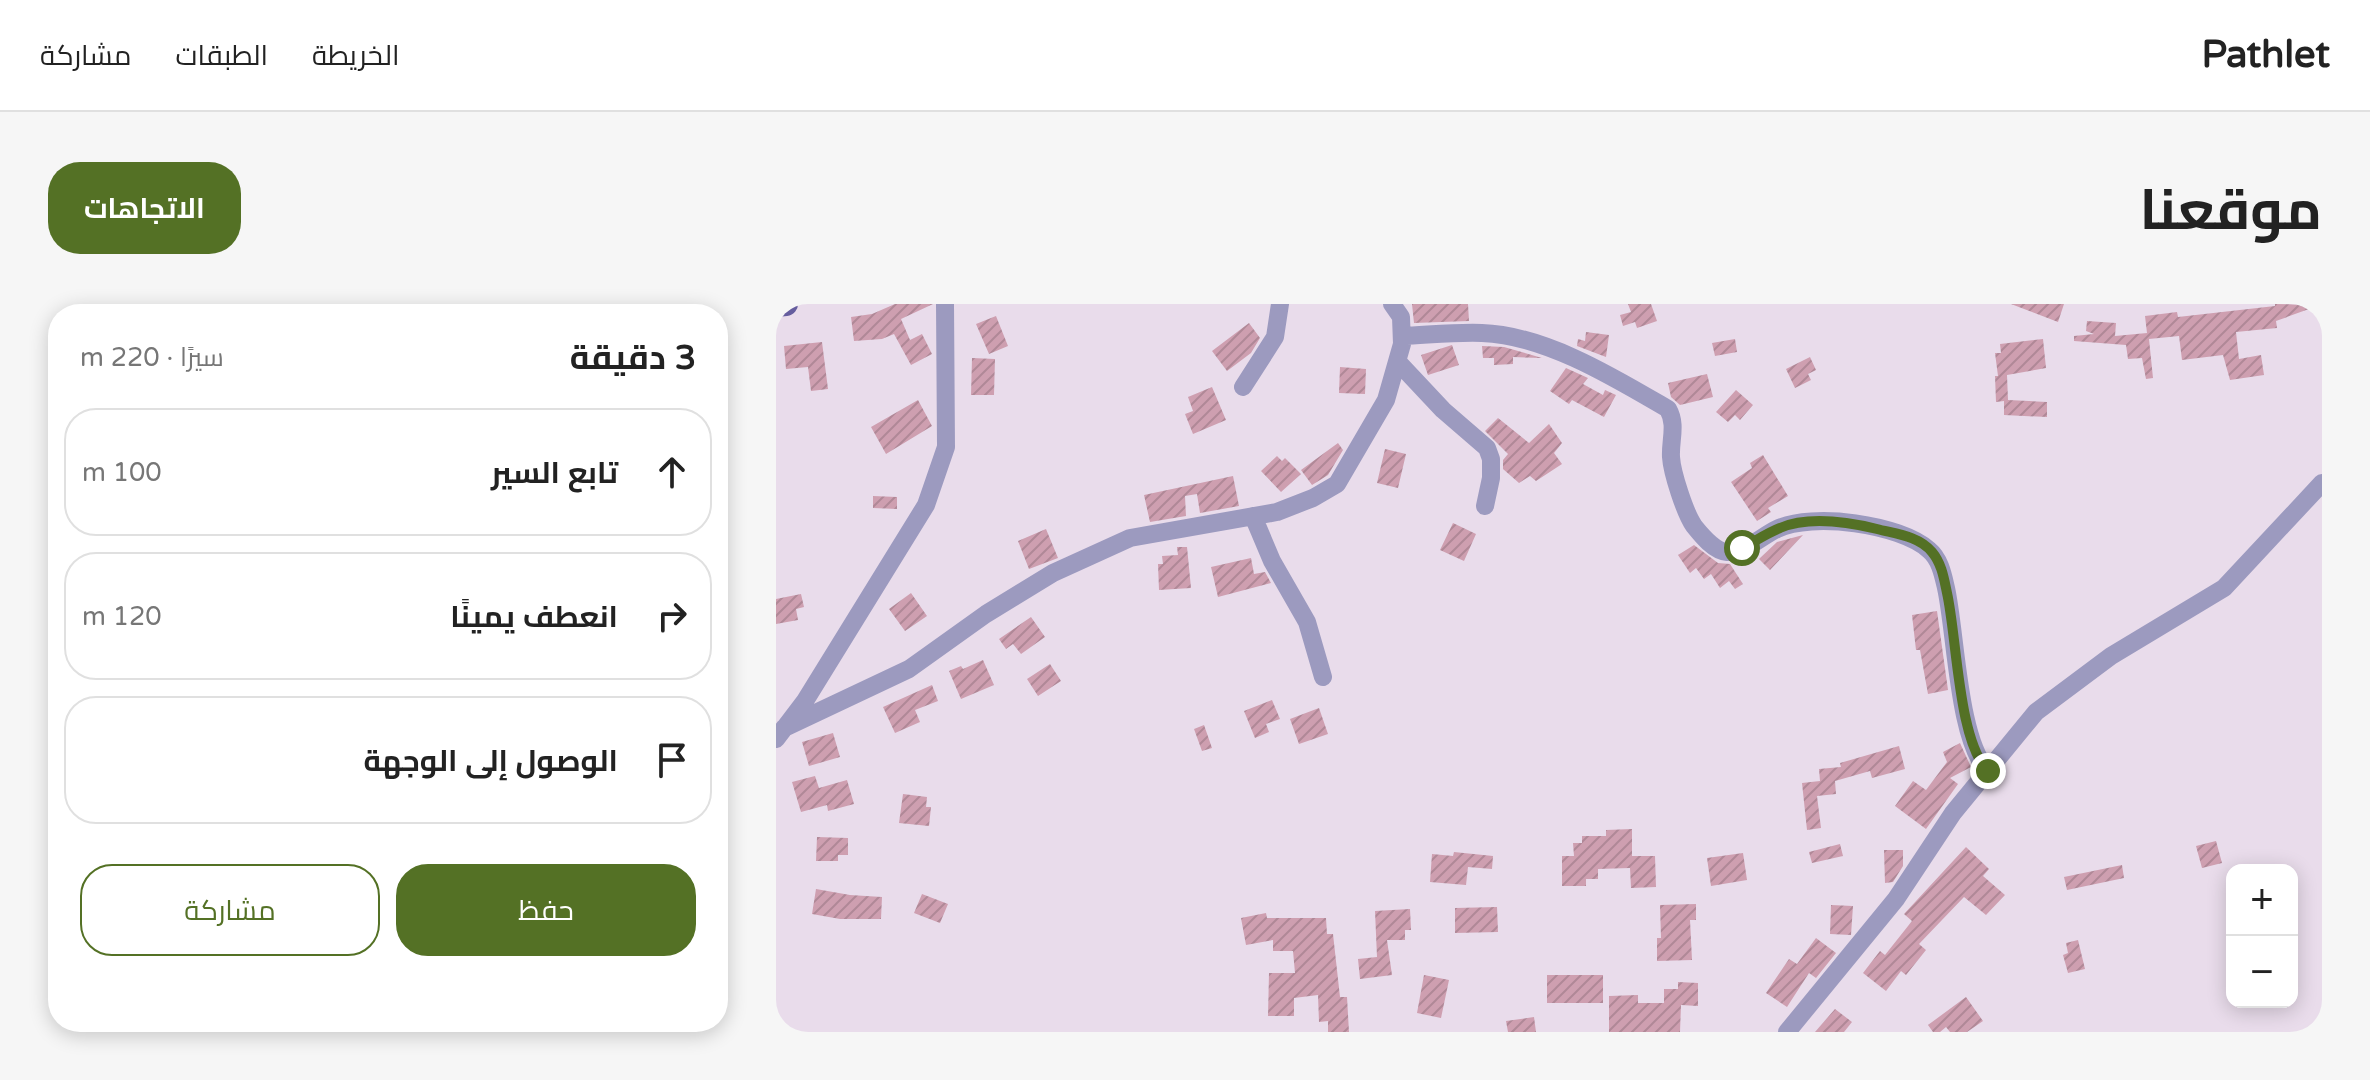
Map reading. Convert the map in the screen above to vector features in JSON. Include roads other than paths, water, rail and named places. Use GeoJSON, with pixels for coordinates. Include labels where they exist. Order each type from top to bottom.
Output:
{"type":"FeatureCollection","features":[{"type":"Feature","properties":{"kind":"main road"},"geometry":{"type":"LineString","coordinates":[[776,305],[786,304]]}},
{"type":"Feature","properties":{"kind":"street"},"geometry":{"type":"LineString","coordinates":[[780,734],[805,701],[926,505],[946,447],[945,304]]}},
{"type":"Feature","properties":{"kind":"street"},"geometry":{"type":"LineString","coordinates":[[1243,387],[1275,337],[1280,304]]}},
{"type":"Feature","properties":{"kind":"street"},"geometry":{"type":"LineString","coordinates":[[780,734],[909,669],[986,614],[1053,573],[1130,538],[1277,512],[1313,498],[1337,484],[1386,400],[1402,336],[1401,317],[1392,304]]}},
{"type":"Feature","properties":{"kind":"street"},"geometry":{"type":"LineString","coordinates":[[1402,336],[1483,333],[1522,339],[1599,369],[1668,409],[1673,418],[1671,456],[1693,524],[1709,544],[1727,552],[1742,548],[1778,528],[1797,523],[1850,522],[1913,538],[1932,552],[1941,569],[1950,607],[1971,737],[1979,762],[1988,771]]}},
{"type":"Feature","properties":{"kind":"street"},"geometry":{"type":"LineString","coordinates":[[1397,361],[1443,410],[1487,448],[1491,459],[1491,478],[1485,506]]}},
{"type":"Feature","properties":{"kind":"street"},"geometry":{"type":"LineString","coordinates":[[1787,1032],[1896,899],[1953,813],[2036,712],[2111,656],[2224,588],[2322,483]]}},
{"type":"Feature","properties":{"kind":"street"},"geometry":{"type":"LineString","coordinates":[[1253,516],[1272,561],[1307,622],[1323,677]]}}]}
